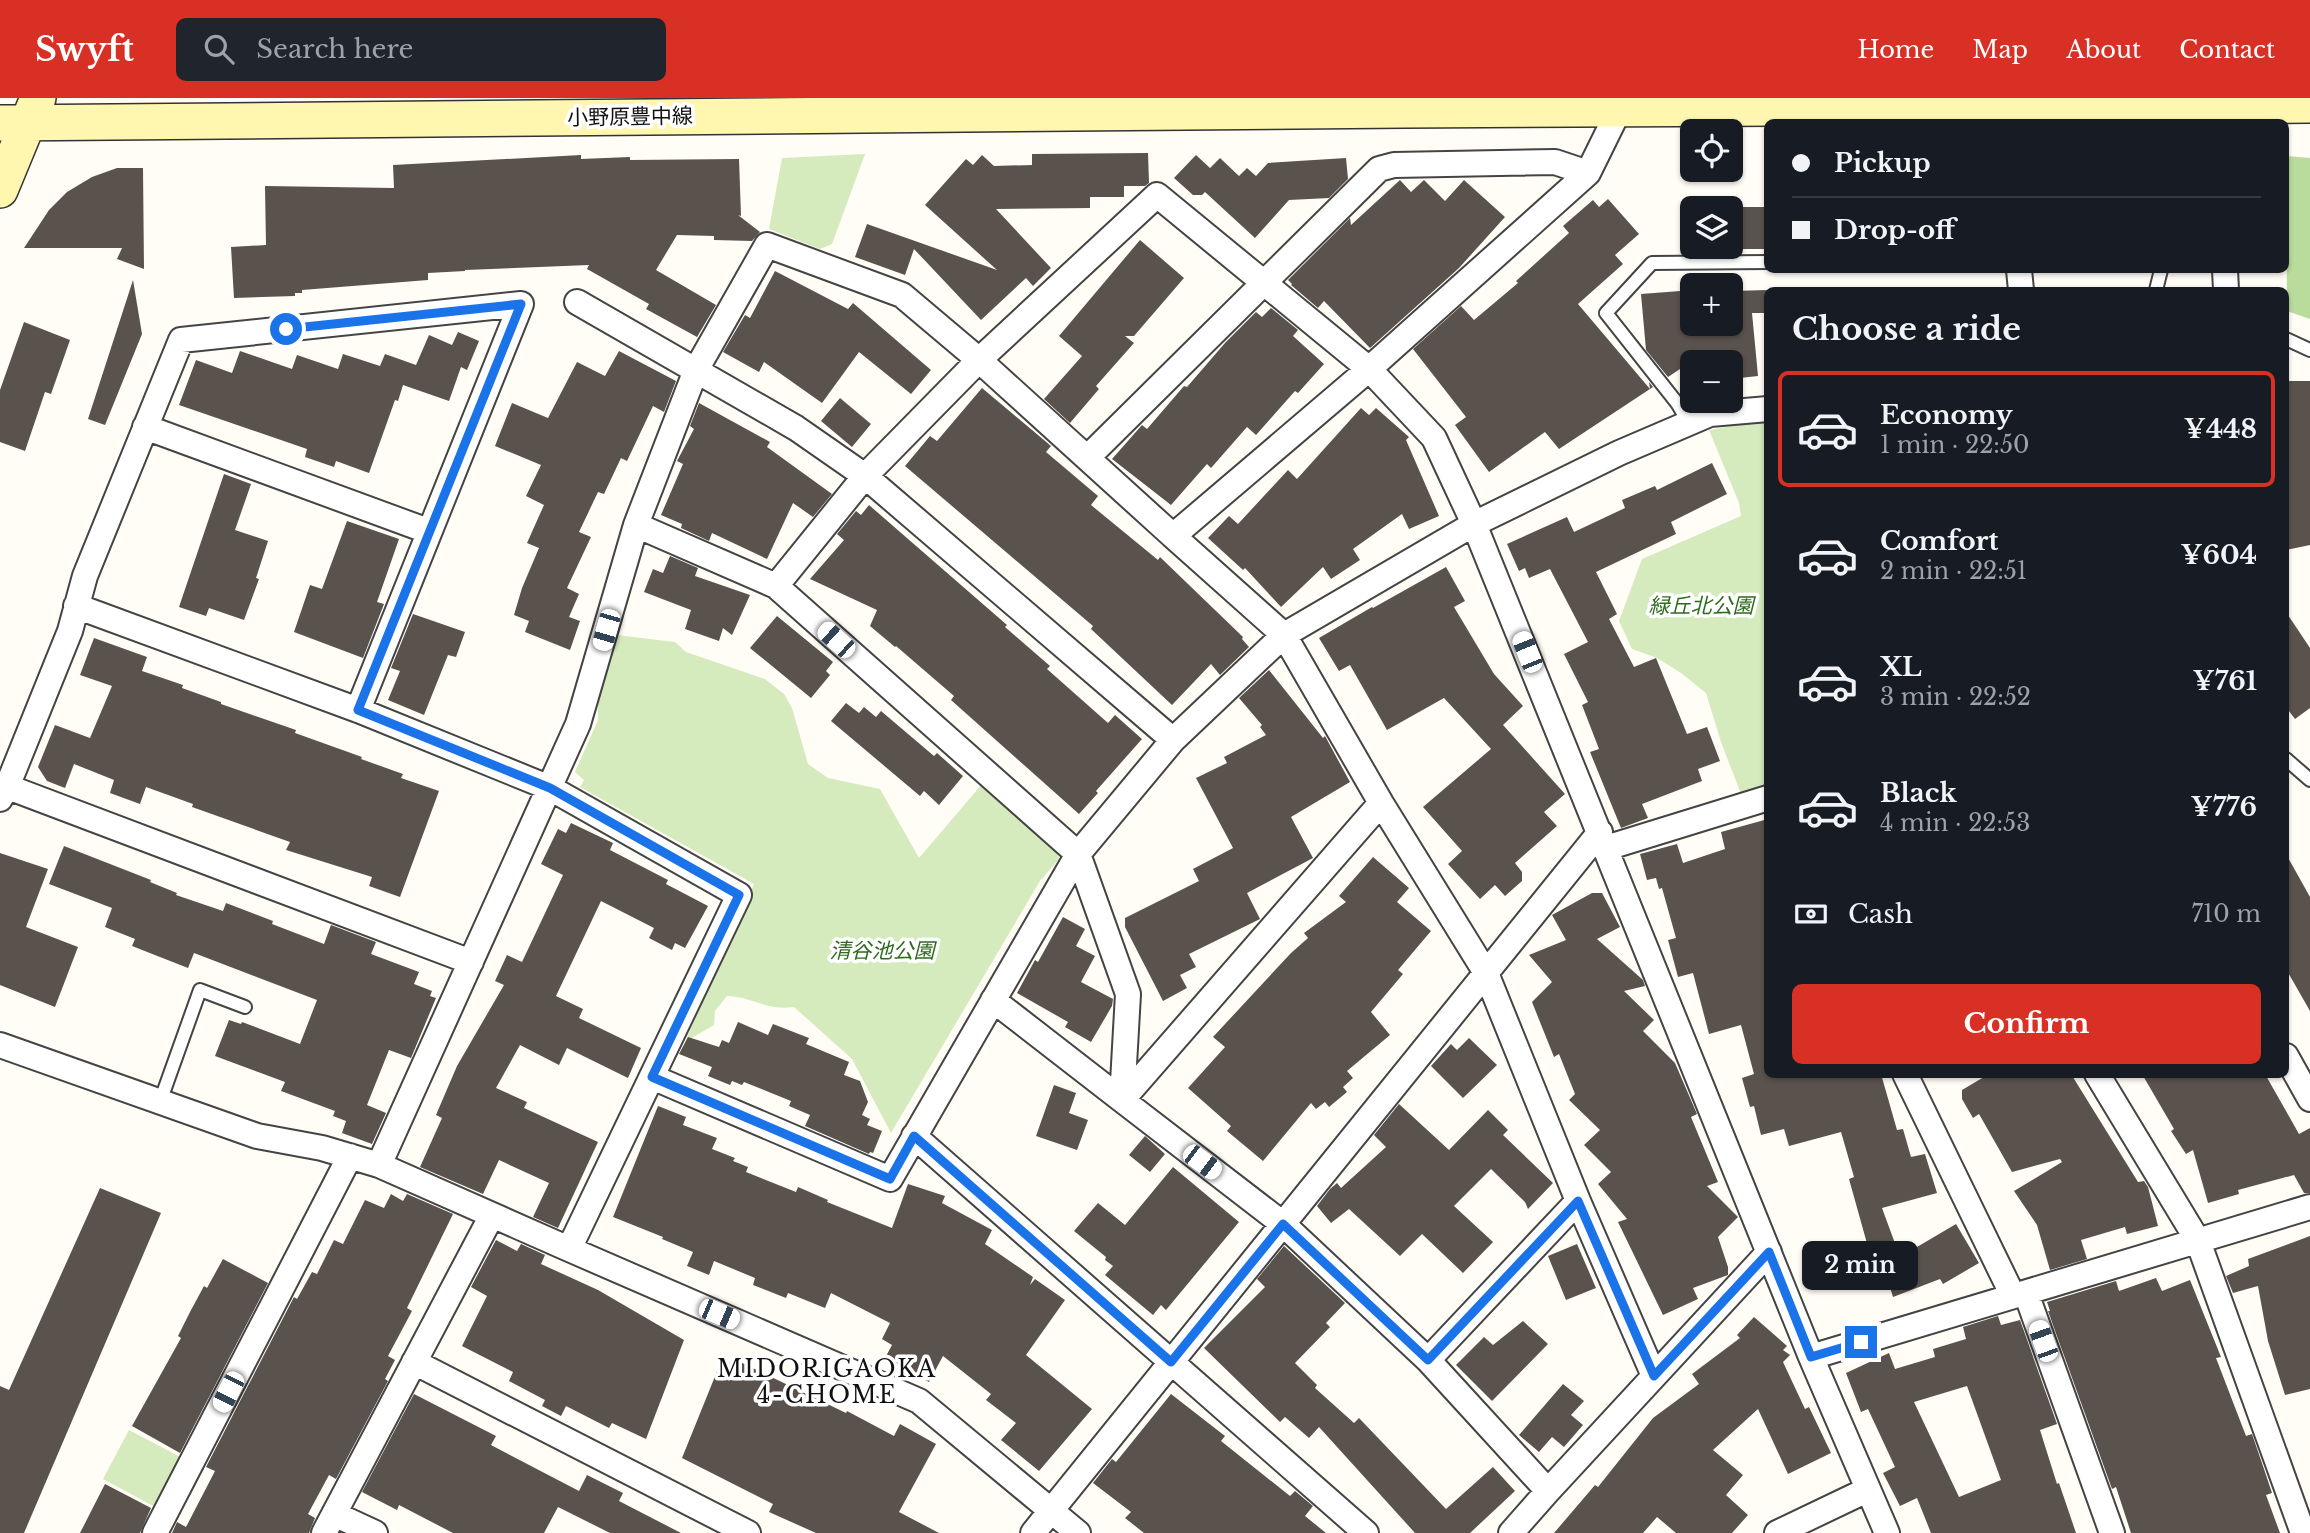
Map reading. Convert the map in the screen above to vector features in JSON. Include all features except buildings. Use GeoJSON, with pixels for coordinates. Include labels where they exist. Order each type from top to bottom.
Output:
{"type":"FeatureCollection","features":[{"type":"Feature","properties":{"kind":"street","name":"小野原豊中線"},"geometry":{"type":"LineString","coordinates":[[22,115],[1404,104],[2006,115],[2207,102],[2310,105]]}},
{"type":"Feature","properties":{"kind":"street"},"geometry":{"type":"LineString","coordinates":[[1173,536],[1369,369],[1588,173],[1619,110]]}},
{"type":"Feature","properties":{"kind":"street"},"geometry":{"type":"LineString","coordinates":[[0,190],[22,115]]}},
{"type":"Feature","properties":{"kind":"street"},"geometry":{"type":"LineString","coordinates":[[1087,458],[1379,169],[1394,165],[1555,162],[1588,173]]}},
{"type":"Feature","properties":{"kind":"street"},"geometry":{"type":"LineString","coordinates":[[776,586],[865,476],[979,360],[1157,195],[1369,369],[1434,438],[1474,524],[1811,1357],[1887,1533]]}},
{"type":"Feature","properties":{"kind":"street"},"geometry":{"type":"LineString","coordinates":[[379,1165],[578,724],[636,525],[696,370],[766,245],[902,295],[979,360],[1284,635],[1381,803],[1486,972],[1578,1201],[1654,1376]]}},
{"type":"Feature","properties":{"kind":"street"},"geometry":{"type":"LineString","coordinates":[[577,302],[796,428],[865,476],[1173,740]]}},
{"type":"Feature","properties":{"kind":"street"},"geometry":{"type":"LineString","coordinates":[[358,710],[521,304],[181,340],[85,576],[69,631],[2,790],[471,962]]}},
{"type":"Feature","properties":{"kind":"street"},"geometry":{"type":"LineString","coordinates":[[652,1077],[890,1179],[1078,854],[1173,740],[1284,635],[1474,524],[1619,453],[1710,414],[1764,410]]}},
{"type":"Feature","properties":{"kind":"street"},"geometry":{"type":"LineString","coordinates":[[145,427],[428,531]]}},
{"type":"Feature","properties":{"kind":"street"},"geometry":{"type":"LineString","coordinates":[[636,525],[776,586],[1078,854],[1128,994],[1122,1100]]}},
{"type":"Feature","properties":{"kind":"street"},"geometry":{"type":"LineString","coordinates":[[76,606],[358,710],[550,788],[739,895],[569,1249]]}},
{"type":"Feature","properties":{"kind":"street"},"geometry":{"type":"LineString","coordinates":[[1033,1533],[1486,972],[1603,840],[1764,799]]}},
{"type":"Feature","properties":{"kind":"street"},"geometry":{"type":"LineString","coordinates":[[1122,1100],[1381,803]]}},
{"type":"Feature","properties":{"kind":"street"},"geometry":{"type":"LineString","coordinates":[[993,1000],[1283,1224],[1428,1360],[1548,1491]]}},
{"type":"Feature","properties":{"kind":"street"},"geometry":{"type":"LineString","coordinates":[[0,1045],[257,1136],[322,1148],[379,1165],[919,1401],[1078,1533]]}},
{"type":"Feature","properties":{"kind":"street"},"geometry":{"type":"LineString","coordinates":[[2289,1061],[2310,1098]]}},
{"type":"Feature","properties":{"kind":"street"},"geometry":{"type":"LineString","coordinates":[[1907,1078],[2019,1294],[2112,1533]]}},
{"type":"Feature","properties":{"kind":"street"},"geometry":{"type":"LineString","coordinates":[[2099,1078],[2199,1241],[2303,1533]]}},
{"type":"Feature","properties":{"kind":"street"},"geometry":{"type":"LineString","coordinates":[[914,1136],[1366,1533]]}},
{"type":"Feature","properties":{"kind":"street"},"geometry":{"type":"LineString","coordinates":[[155,1533],[350,1156]]}},
{"type":"Feature","properties":{"kind":"street"},"geometry":{"type":"LineString","coordinates":[[1428,1360],[1578,1201]]}},
{"type":"Feature","properties":{"kind":"street"},"geometry":{"type":"LineString","coordinates":[[1811,1357],[2310,1207]]}},
{"type":"Feature","properties":{"kind":"street"},"geometry":{"type":"LineString","coordinates":[[375,1533],[329,1523],[492,1215]]}},
{"type":"Feature","properties":{"kind":"street"},"geometry":{"type":"LineString","coordinates":[[1511,1533],[1769,1252]]}},
{"type":"Feature","properties":{"kind":"street"},"geometry":{"type":"LineString","coordinates":[[414,1362],[748,1533]]}},
{"type":"Feature","properties":{"kind":"street"},"geometry":{"type":"LineString","coordinates":[[1777,1533],[1867,1490]]}},
{"type":"Feature","properties":{"kind":"lane"},"geometry":{"type":"LineString","coordinates":[[1689,423],[1677,403],[1606,313],[1652,263],[1764,262]]}},
{"type":"Feature","properties":{"kind":"lane"},"geometry":{"type":"LineString","coordinates":[[2289,340],[2310,350]]}},
{"type":"Feature","properties":{"kind":"lane"},"geometry":{"type":"LineString","coordinates":[[2289,762],[2310,780]]}},
{"type":"Feature","properties":{"kind":"lane"},"geometry":{"type":"LineString","coordinates":[[160,1102],[200,990],[245,1007]]}},
{"type":"Feature","properties":{"kind":"green space"},"geometry":{"type":"Polygon","coordinates":[[[865,154],[832,244],[820,249],[769,229],[782,158],[865,154]]]}},
{"type":"Feature","properties":{"kind":"green space"},"geometry":{"type":"Polygon","coordinates":[[[2289,156],[2310,158],[2310,319],[2289,312],[2289,287],[2287,287],[2289,156]]]}},
{"type":"Feature","properties":{"kind":"green space","name":"緑丘北公園"},"geometry":{"type":"Polygon","coordinates":[[[1764,423],[1764,788],[1741,794],[1706,693],[1657,658],[1632,649],[1619,621],[1642,559],[1741,516],[1739,503],[1709,430],[1764,423]]]}},
{"type":"Feature","properties":{"kind":"green space","name":"清谷池公園"},"geometry":{"type":"Polygon","coordinates":[[[617,635],[675,642],[686,652],[765,679],[784,694],[792,708],[808,764],[828,778],[880,789],[919,858],[983,783],[1057,846],[1059,859],[1040,881],[891,1133],[852,1059],[794,1007],[768,1006],[727,996],[715,1011],[714,1025],[685,1042],[754,884],[580,787],[584,780],[575,772],[598,720],[598,688],[617,635]]]}},
{"type":"Feature","properties":{"kind":"green space"},"geometry":{"type":"Polygon","coordinates":[[[129,1430],[184,1459],[157,1508],[103,1479],[129,1430]]]}},
{"type":"Feature","properties":{"kind":"district","name":"MIDORIGAOKA 4-CHOME"},"geometry":{"type":"Point","coordinates":[827,1382]}},
{"type":"Feature","properties":{"kind":"route"},"geometry":{"type":"LineString","coordinates":[[286,329],[521,304],[358,710],[550,788],[739,895],[652,1077],[890,1179],[914,1136],[1171,1362],[1283,1224],[1428,1360],[1578,1201],[1654,1376],[1769,1252],[1811,1357],[1861,1342]]}}]}
